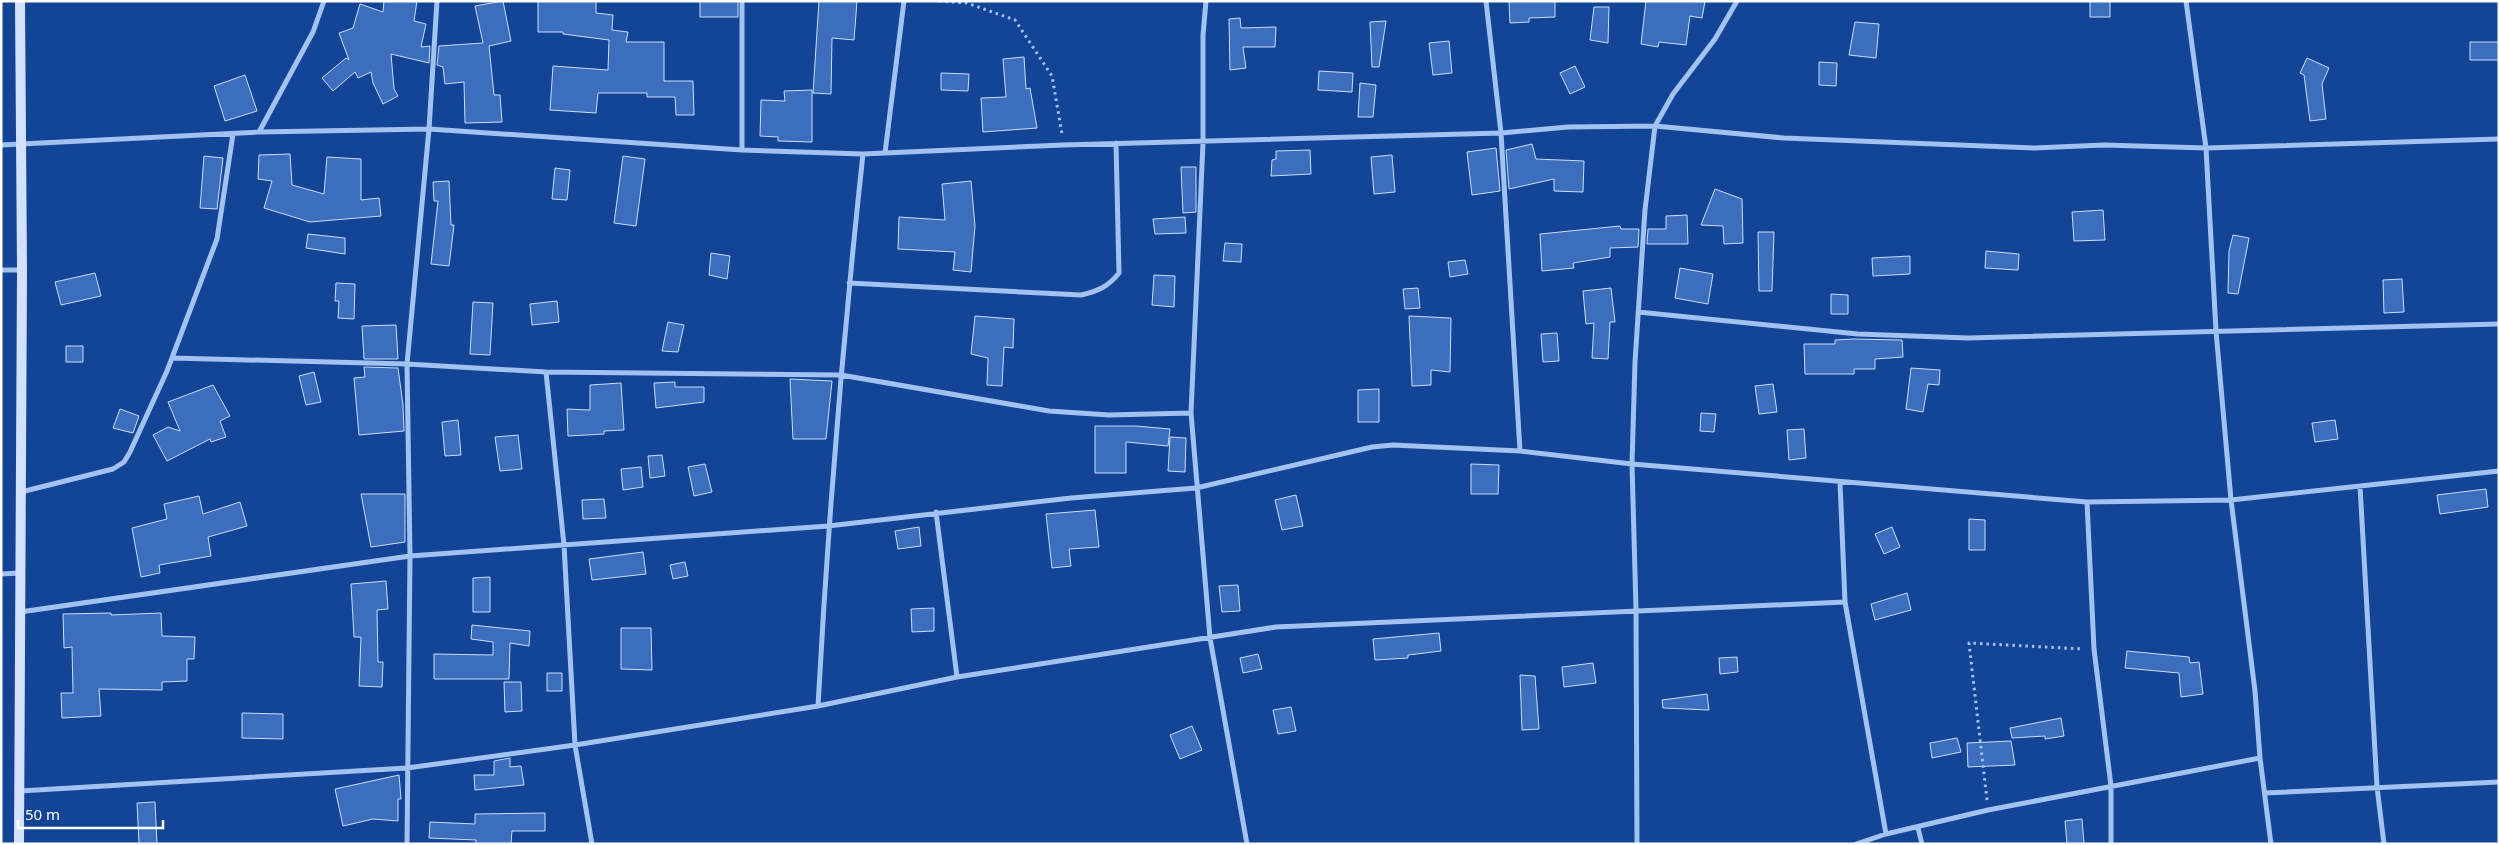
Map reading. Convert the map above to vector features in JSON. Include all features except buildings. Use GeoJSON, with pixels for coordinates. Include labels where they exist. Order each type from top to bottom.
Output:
{"type":"FeatureCollection","features":[{"type":"Feature","properties":{"kind":"main road"},"geometry":{"type":"LineString","coordinates":[[19,844],[22,270],[20,1]]}},
{"type":"Feature","properties":{"kind":"street"},"geometry":{"type":"LineString","coordinates":[[259,132],[313,32],[324,1]]}},
{"type":"Feature","properties":{"kind":"street"},"geometry":{"type":"LineString","coordinates":[[407,844],[410,556],[407,364],[429,129],[436,1]]}},
{"type":"Feature","properties":{"kind":"street"},"geometry":{"type":"LineString","coordinates":[[742,1],[742,150]]}},
{"type":"Feature","properties":{"kind":"street"},"geometry":{"type":"LineString","coordinates":[[885,153],[904,1]]}},
{"type":"Feature","properties":{"kind":"street"},"geometry":{"type":"LineString","coordinates":[[1206,1],[1203,35],[1203,143],[1191,413],[1210,638],[1247,844]]}},
{"type":"Feature","properties":{"kind":"street"},"geometry":{"type":"LineString","coordinates":[[1486,1],[1501,133],[1520,451]]}},
{"type":"Feature","properties":{"kind":"street"},"geometry":{"type":"LineString","coordinates":[[1637,844],[1636,609],[1632,464],[1638,312],[1645,210],[1656,126],[1673,94],[1715,39],[1737,1]]}},
{"type":"Feature","properties":{"kind":"street"},"geometry":{"type":"LineString","coordinates":[[2186,1],[2206,148],[2216,331],[2231,500],[2255,691],[2260,758],[2271,844]]}},
{"type":"Feature","properties":{"kind":"street"},"geometry":{"type":"LineString","coordinates":[[1,145],[259,132],[429,129],[742,150],[863,154],[1116,143],[1203,143],[1501,133],[1568,127],[1656,126],[1784,138],[2015,147],[2104,145],[2206,148],[2499,139]]}},
{"type":"Feature","properties":{"kind":"street"},"geometry":{"type":"LineString","coordinates":[[21,492],[113,469],[124,462],[172,358],[217,239],[233,134]]}},
{"type":"Feature","properties":{"kind":"street"},"geometry":{"type":"LineString","coordinates":[[849,283],[1081,295],[1109,285],[1119,273],[1116,143]]}},
{"type":"Feature","properties":{"kind":"street"},"geometry":{"type":"LineString","coordinates":[[818,706],[828,526],[849,283],[863,154]]}},
{"type":"Feature","properties":{"kind":"street"},"geometry":{"type":"LineString","coordinates":[[1,270],[22,270]]}},
{"type":"Feature","properties":{"kind":"street"},"geometry":{"type":"LineString","coordinates":[[1638,312],[1858,334],[1968,338],[2499,324]]}},
{"type":"Feature","properties":{"kind":"street"},"geometry":{"type":"LineString","coordinates":[[172,358],[407,364],[546,372],[841,376],[1050,411],[1109,415],[1191,413]]}},
{"type":"Feature","properties":{"kind":"street"},"geometry":{"type":"LineString","coordinates":[[546,372],[564,545],[575,745],[592,844]]}},
{"type":"Feature","properties":{"kind":"street"},"geometry":{"type":"LineString","coordinates":[[20,612],[410,556],[828,526],[936,512],[1196,488],[1372,447],[1394,445],[1520,451],[1632,464],[2087,502],[2231,500],[2499,471]]}},
{"type":"Feature","properties":{"kind":"street"},"geometry":{"type":"LineString","coordinates":[[1840,482],[1845,602],[1886,834]]}},
{"type":"Feature","properties":{"kind":"street"},"geometry":{"type":"LineString","coordinates":[[2360,486],[2376,787],[2384,844]]}},
{"type":"Feature","properties":{"kind":"street"},"geometry":{"type":"LineString","coordinates":[[2087,502],[2094,649],[2111,786],[2111,844]]}},
{"type":"Feature","properties":{"kind":"street"},"geometry":{"type":"LineString","coordinates":[[936,512],[957,677]]}},
{"type":"Feature","properties":{"kind":"street"},"geometry":{"type":"LineString","coordinates":[[1,574],[20,573]]}},
{"type":"Feature","properties":{"kind":"street"},"geometry":{"type":"LineString","coordinates":[[20,791],[407,768],[575,745],[818,706],[957,677],[1276,627],[1636,609],[1845,602]]}},
{"type":"Feature","properties":{"kind":"street"},"geometry":{"type":"LineString","coordinates":[[1856,844],[1886,834],[1988,810],[2260,758]]}},
{"type":"Feature","properties":{"kind":"street"},"geometry":{"type":"LineString","coordinates":[[2265,793],[2499,782]]}},
{"type":"Feature","properties":{"kind":"street"},"geometry":{"type":"LineString","coordinates":[[1918,828],[1922,844]]}},
{"type":"Feature","properties":{"kind":"path"},"geometry":{"type":"LineString","coordinates":[[939,1],[967,3],[1015,20],[1052,76],[1063,145]]}},
{"type":"Feature","properties":{"kind":"path"},"geometry":{"type":"LineString","coordinates":[[1988,810],[1970,643],[2094,649]]}}]}
